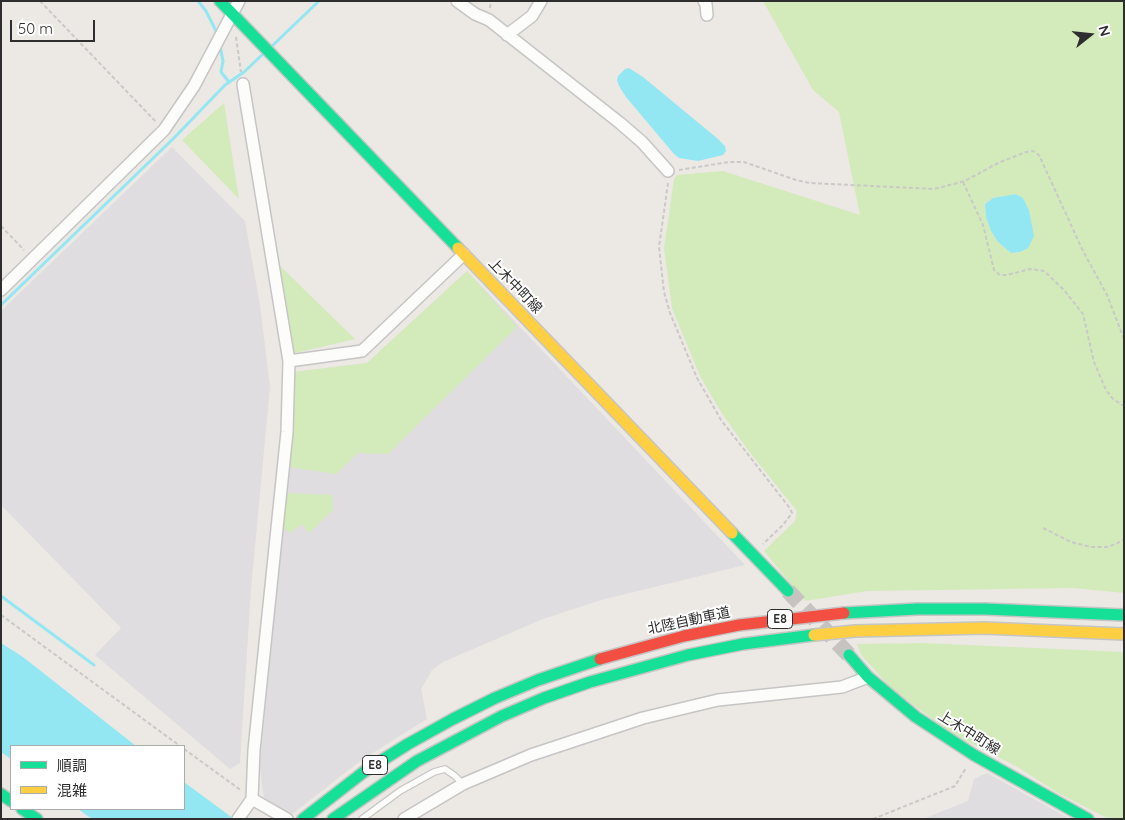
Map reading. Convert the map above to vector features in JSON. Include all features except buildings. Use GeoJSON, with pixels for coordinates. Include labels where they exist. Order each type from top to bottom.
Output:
{"type":"FeatureCollection","features":[{"type":"Feature","properties":{"kind":"main road","name":"上木中町線"},"geometry":{"type":"LineString","coordinates":[[220,1],[788,591]]}},
{"type":"Feature","properties":{"kind":"main road","name":"北陸自動車道"},"geometry":{"type":"LineString","coordinates":[[303,819],[365,771],[453,719],[538,680],[584,663],[684,636],[792,618],[854,612],[917,609],[985,609],[1124,615]]}},
{"type":"Feature","properties":{"kind":"main road","name":"E8"},"geometry":{"type":"LineString","coordinates":[[333,819],[417,762],[462,736],[510,712],[590,682],[688,655],[743,644],[846,632],[915,628],[993,628],[1124,634]]}},
{"type":"Feature","properties":{"kind":"main road","name":"上木中町線"},"geometry":{"type":"LineString","coordinates":[[848,655],[868,677],[916,717],[974,755],[1088,819]]}},
{"type":"Feature","properties":{"kind":"main road"},"geometry":{"type":"LineString","coordinates":[[24,810],[37,819]]}},
{"type":"Feature","properties":{"kind":"street"},"geometry":{"type":"LineString","coordinates":[[1,290],[164,130],[194,86],[239,1]]}},
{"type":"Feature","properties":{"kind":"street"},"geometry":{"type":"LineString","coordinates":[[458,1],[475,14],[489,20],[620,123],[642,142],[668,171]]}},
{"type":"Feature","properties":{"kind":"street"},"geometry":{"type":"LineString","coordinates":[[507,35],[532,16],[541,1]]}},
{"type":"Feature","properties":{"kind":"street"},"geometry":{"type":"LineString","coordinates":[[704,1],[707,15]]}},
{"type":"Feature","properties":{"kind":"street"},"geometry":{"type":"LineString","coordinates":[[238,819],[252,799],[254,750],[286,432],[288,362],[243,84]]}},
{"type":"Feature","properties":{"kind":"street"},"geometry":{"type":"LineString","coordinates":[[288,362],[362,351],[464,254]]}},
{"type":"Feature","properties":{"kind":"street"},"geometry":{"type":"LineString","coordinates":[[404,819],[464,784],[531,755],[643,718],[718,700],[842,686],[868,677]]}},
{"type":"Feature","properties":{"kind":"street"},"geometry":{"type":"LineString","coordinates":[[252,799],[287,819]]}},
{"type":"Feature","properties":{"kind":"lane"},"geometry":{"type":"LineString","coordinates":[[362,819],[400,791],[434,772],[445,769],[464,784]]}},
{"type":"Feature","properties":{"kind":"path"},"geometry":{"type":"LineString","coordinates":[[40,1],[164,130]]}},
{"type":"Feature","properties":{"kind":"path"},"geometry":{"type":"LineString","coordinates":[[232,14],[243,84]]}},
{"type":"Feature","properties":{"kind":"path"},"geometry":{"type":"LineString","coordinates":[[668,171],[693,169],[729,162],[744,162],[809,183],[934,189],[963,182],[998,163],[1033,151],[1039,155],[1082,249],[1107,295],[1124,338]]}},
{"type":"Feature","properties":{"kind":"path"},"geometry":{"type":"LineString","coordinates":[[963,182],[983,225],[994,270],[1000,275],[1030,269],[1044,271],[1064,290],[1083,314],[1094,362],[1106,390],[1113,399],[1124,406]]}},
{"type":"Feature","properties":{"kind":"path"},"geometry":{"type":"LineString","coordinates":[[668,184],[659,247],[664,292],[670,313],[697,378],[721,420],[792,513],[784,525],[752,554]]}},
{"type":"Feature","properties":{"kind":"path"},"geometry":{"type":"LineString","coordinates":[[1,226],[33,259]]}},
{"type":"Feature","properties":{"kind":"path"},"geometry":{"type":"LineString","coordinates":[[1043,528],[1071,542],[1091,547],[1106,547],[1124,539]]}},
{"type":"Feature","properties":{"kind":"path"},"geometry":{"type":"LineString","coordinates":[[1,615],[179,745]]}},
{"type":"Feature","properties":{"kind":"path"},"geometry":{"type":"LineString","coordinates":[[185,750],[252,799]]}},
{"type":"Feature","properties":{"kind":"path"},"geometry":{"type":"LineString","coordinates":[[873,819],[955,786],[974,755]]}},
{"type":"Feature","properties":{"kind":"shaded area"},"geometry":{"type":"Polygon","coordinates":[[[172,147],[245,221],[260,305],[270,387],[251,589],[240,763],[230,769],[95,655],[121,628],[1,505],[1,311],[172,147]]]}},
{"type":"Feature","properties":{"kind":"shaded area"},"geometry":{"type":"Polygon","coordinates":[[[467,271],[745,565],[601,600],[543,619],[443,662],[432,670],[421,689],[427,719],[360,761],[291,815],[265,802],[260,764],[286,484],[294,372],[367,363],[467,271]]]}},
{"type":"Feature","properties":{"kind":"shaded area"},"geometry":{"type":"Polygon","coordinates":[[[987,773],[1070,819],[923,819],[968,801],[974,779],[987,773]]]}},
{"type":"Feature","properties":{"kind":"green space"},"geometry":{"type":"Polygon","coordinates":[[[763,1],[1124,1],[1124,593],[1073,588],[867,591],[805,601],[764,551],[795,521],[797,511],[748,450],[721,412],[700,376],[672,308],[664,248],[674,179],[677,175],[723,171],[860,215],[839,112],[813,90],[763,1]],[[1016,194],[993,198],[985,204],[986,217],[991,231],[998,242],[1011,253],[1020,252],[1033,233],[1029,210],[1023,198],[1016,194]]]}},
{"type":"Feature","properties":{"kind":"green space"},"geometry":{"type":"Polygon","coordinates":[[[224,103],[239,199],[182,140],[224,103]]]}},
{"type":"Feature","properties":{"kind":"green space"},"geometry":{"type":"Polygon","coordinates":[[[275,261],[355,339],[291,354],[275,261]]]}},
{"type":"Feature","properties":{"kind":"green space"},"geometry":{"type":"Polygon","coordinates":[[[467,271],[517,327],[388,454],[358,453],[336,474],[289,467],[295,400],[294,372],[367,363],[467,271]]]}},
{"type":"Feature","properties":{"kind":"green space"},"geometry":{"type":"Polygon","coordinates":[[[287,493],[332,495],[333,510],[309,533],[301,524],[291,533],[283,528],[287,493]]]}},
{"type":"Feature","properties":{"kind":"green space"},"geometry":{"type":"Polygon","coordinates":[[[924,643],[1124,652],[1124,819],[1109,819],[1058,793],[1016,766],[954,735],[891,688],[862,656],[857,644],[924,643]]]}},
{"type":"Feature","properties":{"kind":"water"},"geometry":{"type":"Polygon","coordinates":[[[629,68],[643,77],[718,139],[725,146],[726,151],[723,155],[698,161],[679,158],[674,154],[619,86],[618,76],[625,69],[629,68]]]}},
{"type":"Feature","properties":{"kind":"water"},"geometry":{"type":"Polygon","coordinates":[[[1016,194],[1023,198],[1029,210],[1034,236],[1028,248],[1020,252],[1011,253],[998,242],[991,231],[986,217],[985,204],[993,198],[1016,194]]]}},
{"type":"Feature","properties":{"kind":"water"},"geometry":{"type":"Polygon","coordinates":[[[1,643],[23,657],[135,745],[10,745],[10,758],[1,752],[1,643]]]}},
{"type":"Feature","properties":{"kind":"water"},"geometry":{"type":"Polygon","coordinates":[[[185,783],[234,819],[92,819],[79,810],[185,810],[185,783]]]}},
{"type":"Feature","properties":{"kind":"waterway"},"geometry":{"type":"LineString","coordinates":[[198,1],[206,11],[218,35]]}},
{"type":"Feature","properties":{"kind":"waterway"},"geometry":{"type":"LineString","coordinates":[[271,47],[319,1]]}},
{"type":"Feature","properties":{"kind":"waterway"},"geometry":{"type":"LineString","coordinates":[[220,46],[223,61],[221,72],[229,82]]}},
{"type":"Feature","properties":{"kind":"waterway"},"geometry":{"type":"LineString","coordinates":[[1,305],[174,138],[225,85],[244,72],[264,53]]}},
{"type":"Feature","properties":{"kind":"waterway"},"geometry":{"type":"LineString","coordinates":[[1,596],[94,665]]}},
{"type":"Feature","properties":{"kind":"tunnel"},"geometry":{"type":"LineString","coordinates":[[788,591],[849,655]]}},
{"type":"Feature","properties":{"kind":"traffic: fast"},"geometry":{"type":"LineString","coordinates":[[220,1],[458,248]]}},
{"type":"Feature","properties":{"kind":"traffic: fast"},"geometry":{"type":"LineString","coordinates":[[732,533],[788,591]]}},
{"type":"Feature","properties":{"kind":"traffic: fast"},"geometry":{"type":"LineString","coordinates":[[844,613],[917,609],[985,609],[1124,615]]}},
{"type":"Feature","properties":{"kind":"traffic: fast"},"geometry":{"type":"LineString","coordinates":[[333,819],[417,761],[502,716],[544,698],[590,682],[688,655],[743,644],[814,635]]}},
{"type":"Feature","properties":{"kind":"traffic: fast"},"geometry":{"type":"LineString","coordinates":[[849,655],[868,677],[916,717],[974,755],[1088,819]]}},
{"type":"Feature","properties":{"kind":"traffic: fast"},"geometry":{"type":"LineString","coordinates":[[303,819],[365,771],[453,719],[495,698],[538,680],[600,659]]}},
{"type":"Feature","properties":{"kind":"traffic: fast"},"geometry":{"type":"LineString","coordinates":[[1,794],[10,800]]}},
{"type":"Feature","properties":{"kind":"traffic: fast"},"geometry":{"type":"LineString","coordinates":[[24,810],[37,819]]}},
{"type":"Feature","properties":{"kind":"traffic: slow"},"geometry":{"type":"LineString","coordinates":[[458,248],[732,533]]}},
{"type":"Feature","properties":{"kind":"traffic: slow"},"geometry":{"type":"LineString","coordinates":[[814,635],[855,631],[984,628],[1124,634]]}},
{"type":"Feature","properties":{"kind":"traffic: jam"},"geometry":{"type":"LineString","coordinates":[[600,659],[684,636],[739,625],[844,613]]}}]}
